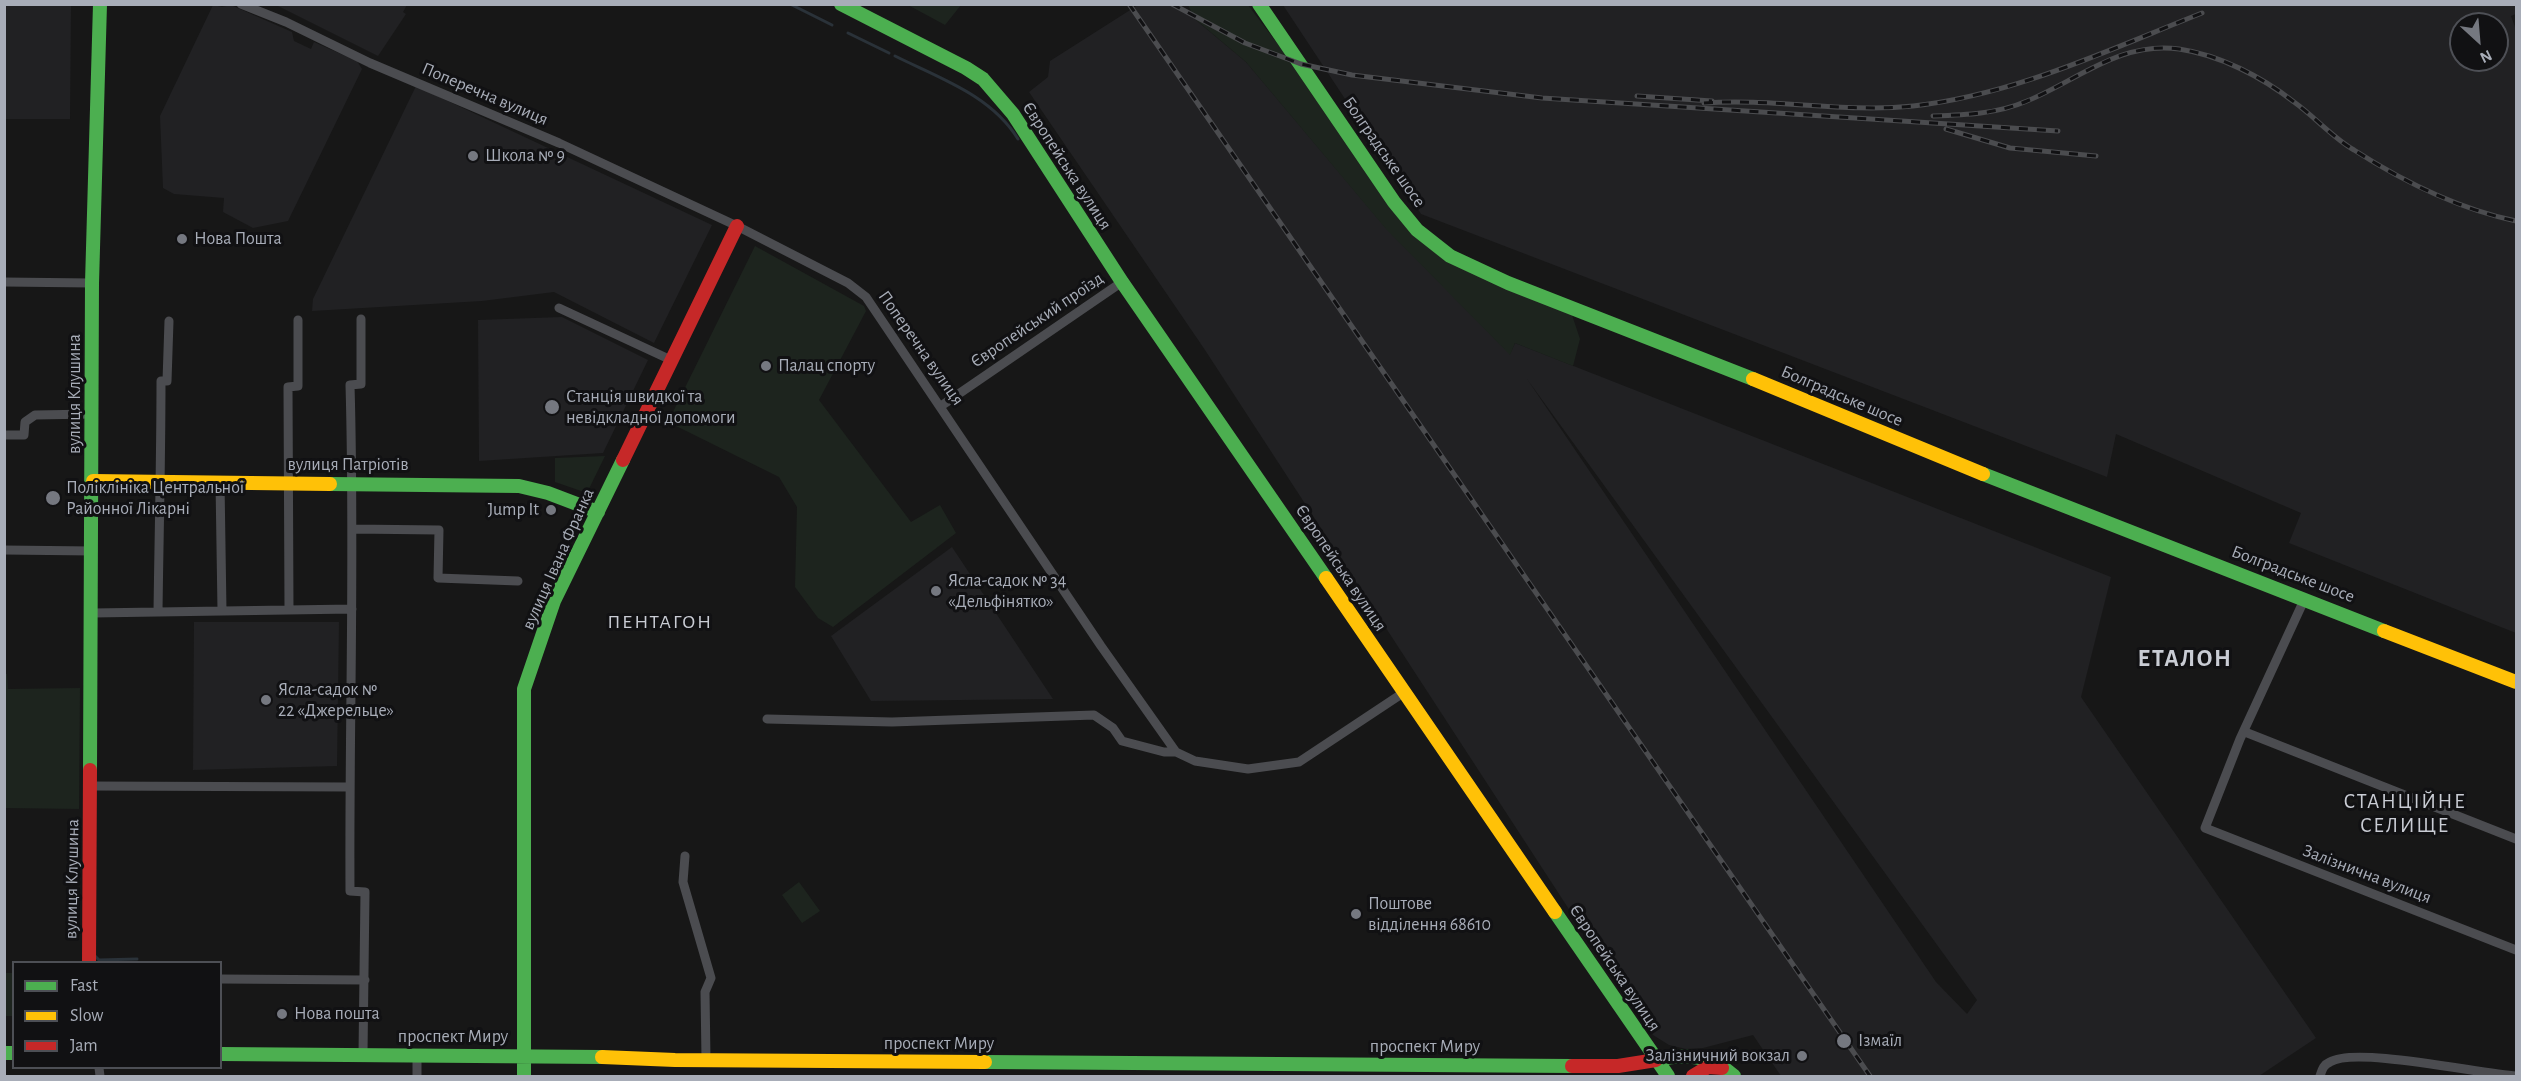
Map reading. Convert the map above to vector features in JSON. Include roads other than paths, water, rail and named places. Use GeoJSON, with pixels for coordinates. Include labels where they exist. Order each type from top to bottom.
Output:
{"type":"FeatureCollection","features":[{"type":"Feature","properties":{"kind":"main road","name":"вулиця Клушина"},"geometry":{"type":"LineString","coordinates":[[89,961],[93,613],[92,283],[100,4]]}},
{"type":"Feature","properties":{"kind":"main road","name":"Європейська вулиця"},"geometry":{"type":"LineString","coordinates":[[841,4],[966,68],[983,80],[1013,114],[1122,282],[1668,1077]]}},
{"type":"Feature","properties":{"kind":"main road","name":"Болградське шосе"},"geometry":{"type":"LineString","coordinates":[[1259,4],[1394,202],[1417,230],[1450,256],[1508,283],[1779,389],[1960,465],[2305,597],[2517,682]]}},
{"type":"Feature","properties":{"kind":"main road","name":"вулиця Івана Франка"},"geometry":{"type":"LineString","coordinates":[[524,1077],[522,702],[529,672],[554,601],[737,226]]}},
{"type":"Feature","properties":{"kind":"main road","name":"вулиця Патріотів"},"geometry":{"type":"LineString","coordinates":[[93,481],[353,482],[519,486],[548,493],[598,512]]}},
{"type":"Feature","properties":{"kind":"main road","name":"проспект Миру"},"geometry":{"type":"LineString","coordinates":[[222,1054],[1618,1066],[1671,1056],[1704,1058],[1718,1063],[1730,1073]]}},
{"type":"Feature","properties":{"kind":"main road"},"geometry":{"type":"LineString","coordinates":[[1693,1077],[1708,1067],[1730,1073]]}},
{"type":"Feature","properties":{"kind":"street","name":"Поперечна вулиця"},"geometry":{"type":"LineString","coordinates":[[241,4],[286,22],[370,63],[560,143],[737,226],[849,283],[866,297],[1101,646],[1176,752]]}},
{"type":"Feature","properties":{"kind":"street"},"geometry":{"type":"LineString","coordinates":[[4,282],[92,283]]}},
{"type":"Feature","properties":{"kind":"street","name":"Європейський проїзд"},"geometry":{"type":"LineString","coordinates":[[941,406],[1122,282]]}},
{"type":"Feature","properties":{"kind":"street"},"geometry":{"type":"LineString","coordinates":[[559,308],[670,360]]}},
{"type":"Feature","properties":{"kind":"street"},"geometry":{"type":"LineString","coordinates":[[289,610],[288,387],[298,386],[298,320]]}},
{"type":"Feature","properties":{"kind":"street"},"geometry":{"type":"LineString","coordinates":[[361,320],[361,384],[350,385],[353,529],[349,787],[350,891],[365,892],[363,1054]]}},
{"type":"Feature","properties":{"kind":"street"},"geometry":{"type":"LineString","coordinates":[[158,612],[161,381],[167,381],[169,321]]}},
{"type":"Feature","properties":{"kind":"street"},"geometry":{"type":"LineString","coordinates":[[4,435],[24,435],[25,422],[35,415],[93,414]]}},
{"type":"Feature","properties":{"kind":"street"},"geometry":{"type":"LineString","coordinates":[[220,482],[222,610]]}},
{"type":"Feature","properties":{"kind":"street"},"geometry":{"type":"LineString","coordinates":[[353,529],[440,530],[438,578],[518,581]]}},
{"type":"Feature","properties":{"kind":"street"},"geometry":{"type":"LineString","coordinates":[[4,549],[93,551]]}},
{"type":"Feature","properties":{"kind":"street"},"geometry":{"type":"LineString","coordinates":[[2305,597],[2245,732],[2517,839]]}},
{"type":"Feature","properties":{"kind":"street"},"geometry":{"type":"LineString","coordinates":[[93,613],[352,609]]}},
{"type":"Feature","properties":{"kind":"street"},"geometry":{"type":"LineString","coordinates":[[767,719],[892,722],[1094,715],[1113,728],[1122,741],[1164,752],[1176,752],[1195,761],[1248,769],[1299,762],[1403,693]]}},
{"type":"Feature","properties":{"kind":"street","name":"Залізнична вулиця"},"geometry":{"type":"LineString","coordinates":[[2245,732],[2240,739],[2205,828],[2517,950]]}},
{"type":"Feature","properties":{"kind":"street"},"geometry":{"type":"LineString","coordinates":[[91,786],[349,787]]}},
{"type":"Feature","properties":{"kind":"street"},"geometry":{"type":"LineString","coordinates":[[685,856],[682,882],[711,978],[705,992],[706,1059]]}},
{"type":"Feature","properties":{"kind":"street"},"geometry":{"type":"LineString","coordinates":[[222,979],[365,980]]}},
{"type":"Feature","properties":{"kind":"street"},"geometry":{"type":"LineString","coordinates":[[417,1055],[417,1077]]}},
{"type":"Feature","properties":{"kind":"street"},"geometry":{"type":"LineString","coordinates":[[2320,1077],[2323,1067],[2331,1061],[2352,1057],[2435,1063],[2479,1073],[2517,1076]]}},
{"type":"Feature","properties":{"kind":"waterway"},"geometry":{"type":"LineString","coordinates":[[790,4],[832,25]]}},
{"type":"Feature","properties":{"kind":"waterway"},"geometry":{"type":"LineString","coordinates":[[848,33],[889,53]]}},
{"type":"Feature","properties":{"kind":"waterway"},"geometry":{"type":"LineString","coordinates":[[895,56],[946,80],[979,99],[1007,124],[1018,139]]}},
{"type":"Feature","properties":{"kind":"waterway"},"geometry":{"type":"LineString","coordinates":[[95,956],[99,960],[137,959]]}},
{"type":"Feature","properties":{"kind":"railway"},"geometry":{"type":"LineString","coordinates":[[1129,4],[1870,1076]]}},
{"type":"Feature","properties":{"kind":"railway"},"geometry":{"type":"LineString","coordinates":[[1172,4],[1245,43],[1301,64],[1352,75],[1542,98],[2058,131]]}},
{"type":"Feature","properties":{"kind":"railway"},"geometry":{"type":"LineString","coordinates":[[1704,103],[1756,102],[1887,108],[1951,100],[1988,92],[2060,69],[2202,13]]}},
{"type":"Feature","properties":{"kind":"railway"},"geometry":{"type":"LineString","coordinates":[[1933,116],[2004,109],[2027,101],[2118,56],[2158,48],[2179,49],[2210,56],[2240,68],[2268,84],[2294,102],[2346,145],[2412,183],[2453,202],[2516,221]]}},
{"type":"Feature","properties":{"kind":"railway"},"geometry":{"type":"LineString","coordinates":[[1637,96],[1712,101]]}},
{"type":"Feature","properties":{"kind":"railway"},"geometry":{"type":"LineString","coordinates":[[1946,129],[2010,148],[2096,156]]}},
{"type":"Feature","properties":{"kind":"place","name":"Школа № 9"},"geometry":{"type":"Point","coordinates":[473,156]}},
{"type":"Feature","properties":{"kind":"place","name":"Нова Пошта"},"geometry":{"type":"Point","coordinates":[182,239]}},
{"type":"Feature","properties":{"kind":"place","name":"Палац спорту"},"geometry":{"type":"Point","coordinates":[766,366]}},
{"type":"Feature","properties":{"kind":"place","name":"Станція швидкої та невідкладної допомоги"},"geometry":{"type":"Point","coordinates":[552,407]}},
{"type":"Feature","properties":{"kind":"place","name":"Поліклініка Центральної Районної Лікарні"},"geometry":{"type":"Point","coordinates":[53,498]}},
{"type":"Feature","properties":{"kind":"place","name":"Jump It"},"geometry":{"type":"Point","coordinates":[551,510]}},
{"type":"Feature","properties":{"kind":"place","name":"Ясла-садок № 34 «Дельфінятко»"},"geometry":{"type":"Point","coordinates":[936,591]}},
{"type":"Feature","properties":{"kind":"place","name":"Ясла-садок № 22 «Джерельце»"},"geometry":{"type":"Point","coordinates":[266,700]}},
{"type":"Feature","properties":{"kind":"place","name":"Поштове відділення 68610"},"geometry":{"type":"Point","coordinates":[1356,914]}},
{"type":"Feature","properties":{"kind":"place","name":"Нова пошта"},"geometry":{"type":"Point","coordinates":[282,1014]}},
{"type":"Feature","properties":{"kind":"place","name":"Ізмаїл"},"geometry":{"type":"Point","coordinates":[1844,1041]}},
{"type":"Feature","properties":{"kind":"place","name":"Залізничний вокзал"},"geometry":{"type":"Point","coordinates":[1802,1056]}},
{"type":"Feature","properties":{"kind":"district","name":"ПЕНТАГОН"},"geometry":{"type":"Point","coordinates":[660,622]}},
{"type":"Feature","properties":{"kind":"district","name":"ЕТАЛОН"},"geometry":{"type":"Point","coordinates":[2185,659]}},
{"type":"Feature","properties":{"kind":"district","name":"СТАНЦІЙНЕ СЕЛИЩЕ"},"geometry":{"type":"Point","coordinates":[2405,814]}}]}
